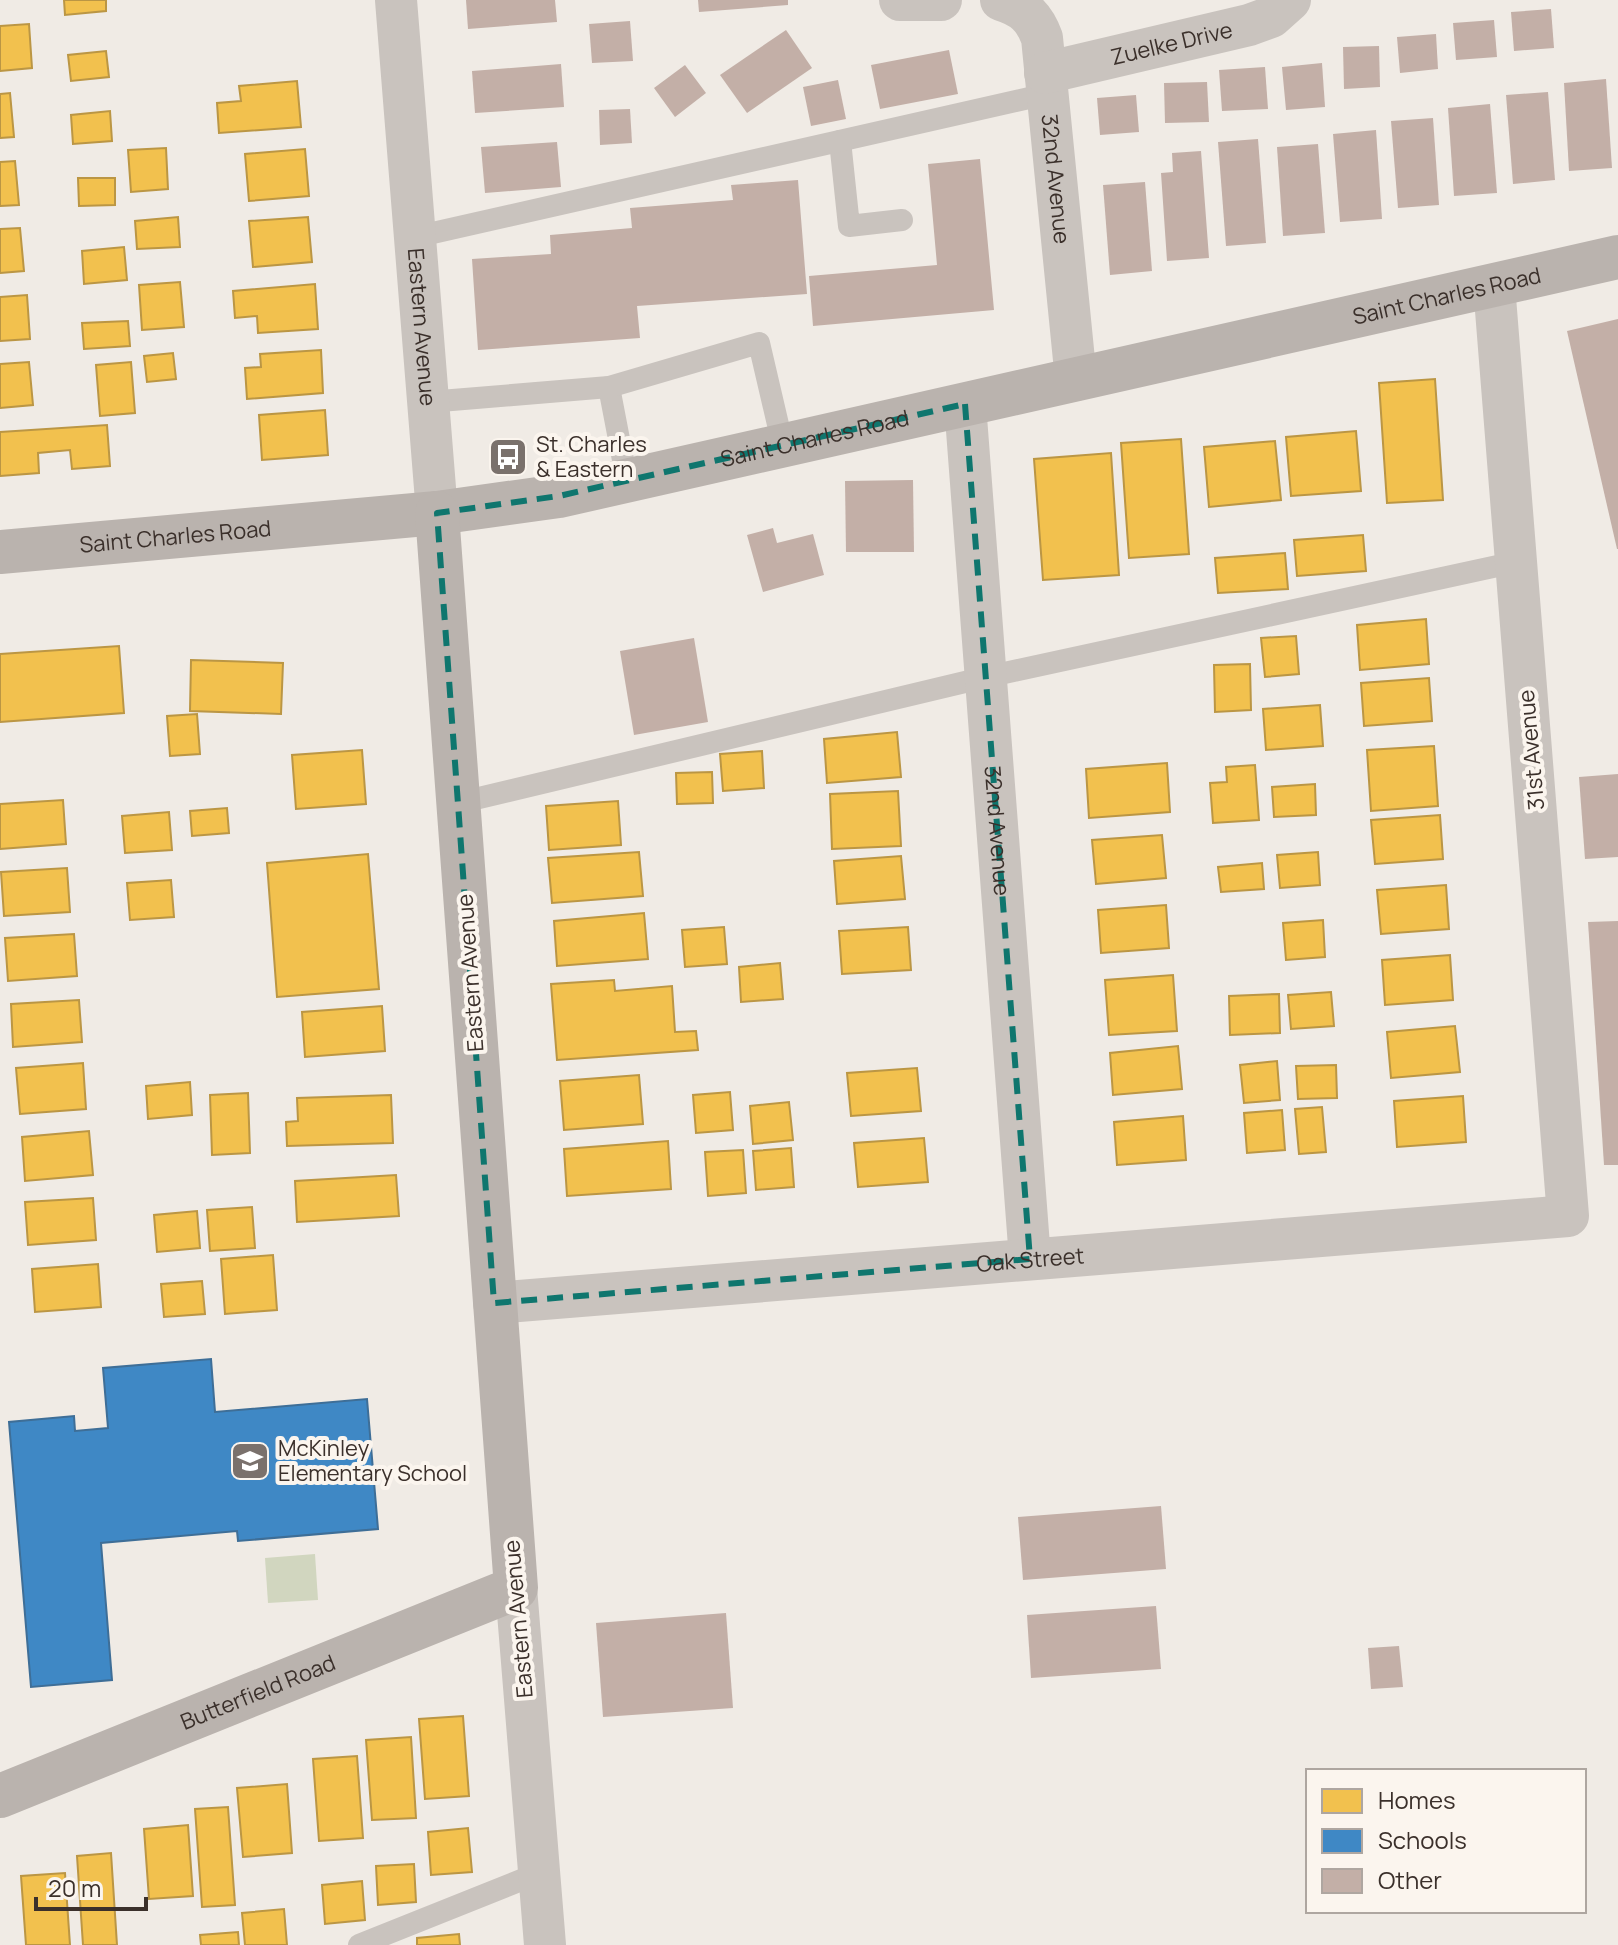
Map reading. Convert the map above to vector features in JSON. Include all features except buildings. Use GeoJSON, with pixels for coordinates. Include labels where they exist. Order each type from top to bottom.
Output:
{"type":"FeatureCollection","features":[{"type":"Feature","properties":{"kind":"main road","name":"Saint Charles Road"},"geometry":{"type":"LineString","coordinates":[[0,552],[437,513],[559,496],[1618,257]]}},
{"type":"Feature","properties":{"kind":"main road","name":"Eastern Avenue"},"geometry":{"type":"LineString","coordinates":[[437,513],[516,1588]]}},
{"type":"Feature","properties":{"kind":"main road","name":"Butterfield Road"},"geometry":{"type":"LineString","coordinates":[[0,1796],[516,1588]]}},
{"type":"Feature","properties":{"kind":"street","name":"Eastern Avenue"},"geometry":{"type":"LineString","coordinates":[[396,0],[437,513]]}},
{"type":"Feature","properties":{"kind":"street"},"geometry":{"type":"LineString","coordinates":[[900,0],[941,0]]}},
{"type":"Feature","properties":{"kind":"street","name":"32nd Avenue"},"geometry":{"type":"LineString","coordinates":[[1001,0],[1017,5],[1036,22],[1042,38],[1076,380]]}},
{"type":"Feature","properties":{"kind":"street","name":"Zuelke Drive"},"geometry":{"type":"LineString","coordinates":[[1046,83],[1249,25],[1271,17],[1290,0]]}},
{"type":"Feature","properties":{"kind":"street","name":"31st Avenue"},"geometry":{"type":"LineString","coordinates":[[1494,285],[1568,1216]]}},
{"type":"Feature","properties":{"kind":"street","name":"32nd Avenue"},"geometry":{"type":"LineString","coordinates":[[965,404],[1030,1259]]}},
{"type":"Feature","properties":{"kind":"street","name":"Oak Street"},"geometry":{"type":"LineString","coordinates":[[494,1303],[1568,1216]]}},
{"type":"Feature","properties":{"kind":"street","name":"Eastern Avenue"},"geometry":{"type":"LineString","coordinates":[[516,1588],[545,1945]]}},
{"type":"Feature","properties":{"kind":"lane"},"geometry":{"type":"LineString","coordinates":[[415,237],[840,141],[1046,83]]}},
{"type":"Feature","properties":{"kind":"lane"},"geometry":{"type":"LineString","coordinates":[[840,141],[849,226],[902,220]]}},
{"type":"Feature","properties":{"kind":"lane"},"geometry":{"type":"LineString","coordinates":[[428,402],[609,387],[759,343],[783,446]]}},
{"type":"Feature","properties":{"kind":"lane"},"geometry":{"type":"LineString","coordinates":[[609,387],[627,481]]}},
{"type":"Feature","properties":{"kind":"lane"},"geometry":{"type":"LineString","coordinates":[[458,803],[986,677],[1516,562]]}},
{"type":"Feature","properties":{"kind":"lane"},"geometry":{"type":"LineString","coordinates":[[359,1945],[539,1873]]}},
{"type":"Feature","properties":{"kind":"highlighted area"},"geometry":{"type":"Polygon","coordinates":[[[965,404],[1030,1259],[494,1303],[437,513],[559,496],[965,404]]]}},
{"type":"Feature","properties":{"kind":"green space"},"geometry":{"type":"Polygon","coordinates":[[[315,1554],[318,1600],[268,1603],[265,1558],[315,1554]]]}},
{"type":"Feature","properties":{"kind":"place","name":"St. Charles & Eastern"},"geometry":{"type":"Point","coordinates":[508,457]}},
{"type":"Feature","properties":{"kind":"place","name":"McKinley Elementary School"},"geometry":{"type":"Point","coordinates":[250,1461]}}]}
